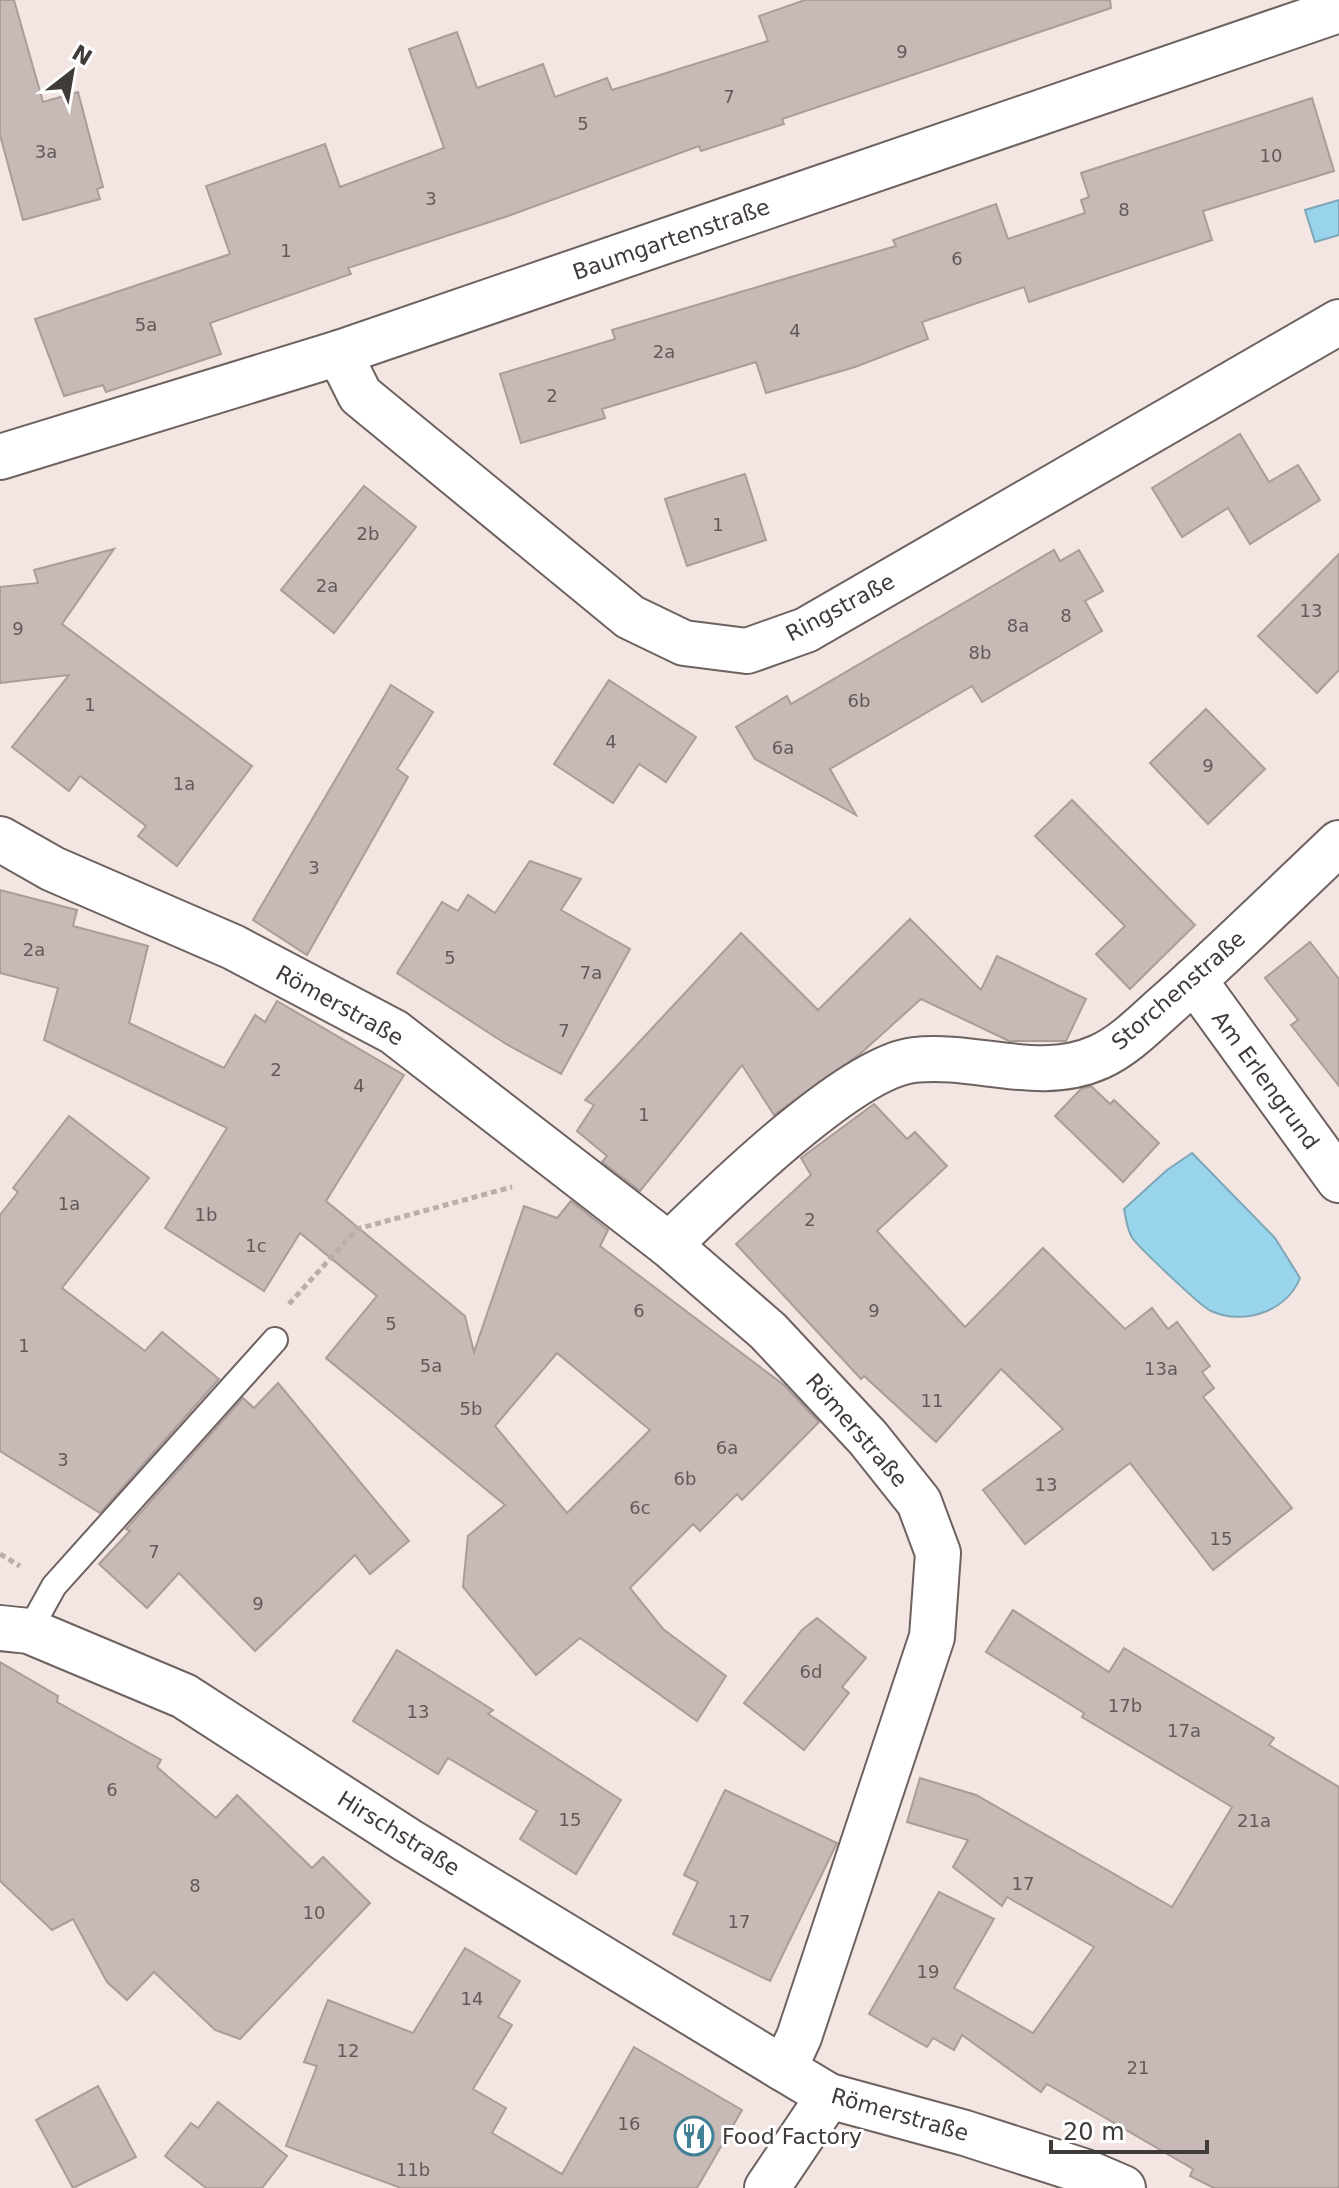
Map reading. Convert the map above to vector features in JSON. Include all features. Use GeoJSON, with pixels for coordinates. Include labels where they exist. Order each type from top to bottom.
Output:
{"type":"FeatureCollection","features":[{"type":"Feature","properties":{"kind":"street","name":"Baumgartenstraße"},"geometry":{"type":"LineString","coordinates":[[0,457],[339,353],[1339,10]]}},
{"type":"Feature","properties":{"kind":"street","name":"Ringstraße"},"geometry":{"type":"LineString","coordinates":[[339,353],[360,395],[630,617],[684,643],[747,651],[806,630],[1339,322]]}},
{"type":"Feature","properties":{"kind":"street","name":"Römerstraße"},"geometry":{"type":"LineString","coordinates":[[0,839],[53,869],[289,975],[394,1032],[669,1245],[768,1331],[868,1438],[919,1502],[938,1553],[932,1637],[799,2037],[784,2069],[829,2096],[965,2133],[1086,2172],[1123,2188]]}},
{"type":"Feature","properties":{"kind":"street","name":"Storchenstraße"},"geometry":{"type":"LineString","coordinates":[[669,1245],[739,1176],[840,1097],[882,1070],[912,1060],[943,1059],[1030,1069],[1076,1067],[1104,1055],[1131,1036],[1194,980],[1339,843]]}},
{"type":"Feature","properties":{"kind":"street","name":"Am Erlengrund"},"geometry":{"type":"LineString","coordinates":[[1194,980],[1339,1180]]}},
{"type":"Feature","properties":{"kind":"street","name":"Hirschstraße"},"geometry":{"type":"LineString","coordinates":[[15,1630],[184,1696],[407,1840],[784,2069]]}},
{"type":"Feature","properties":{"kind":"street"},"geometry":{"type":"LineString","coordinates":[[767,2188],[829,2096]]}},
{"type":"Feature","properties":{"kind":"lane"},"geometry":{"type":"LineString","coordinates":[[15,1630],[275,1340]]}},
{"type":"Feature","properties":{"kind":"path"},"geometry":{"type":"LineString","coordinates":[[275,1340],[276,1319],[357,1229],[540,1179],[556,1159]]}},
{"type":"Feature","properties":{"kind":"water"},"geometry":{"type":"Polygon","coordinates":[[[1339,200],[1339,235],[1315,242],[1305,210],[1339,200]]]}},
{"type":"Feature","properties":{"kind":"water"},"geometry":{"type":"Polygon","coordinates":[[[1192,1153],[1275,1238],[1300,1278],[1294,1290],[1275,1307],[1237,1317],[1211,1311],[1171,1277],[1131,1236],[1124,1209],[1167,1170],[1192,1153]]]}},
{"type":"Feature","properties":{"kind":"building"},"geometry":{"type":"Polygon","coordinates":[[[0,0],[14,0],[43,102],[78,92],[103,187],[97,189],[100,199],[23,220],[0,135],[0,0]]]}},
{"type":"Feature","properties":{"kind":"building"},"geometry":{"type":"Polygon","coordinates":[[[805,0],[1110,0],[1111,8],[782,119],[784,124],[701,151],[699,146],[508,216],[348,268],[351,274],[210,323],[221,354],[106,392],[103,385],[64,396],[35,319],[230,254],[206,186],[325,144],[340,187],[444,148],[409,49],[457,32],[477,88],[543,64],[555,97],[607,78],[612,90],[768,41],[759,16],[805,0]]]}},
{"type":"Feature","properties":{"kind":"building"},"geometry":{"type":"Polygon","coordinates":[[[1312,98],[1334,171],[1203,211],[1212,240],[1029,302],[1024,287],[922,322],[928,339],[855,367],[766,393],[756,362],[602,409],[605,418],[521,443],[500,374],[615,339],[612,330],[896,246],[893,240],[996,204],[1008,239],[1085,213],[1081,200],[1089,197],[1081,173],[1312,98]]]}},
{"type":"Feature","properties":{"kind":"building"},"geometry":{"type":"Polygon","coordinates":[[[1240,434],[1269,482],[1298,465],[1320,500],[1250,544],[1228,508],[1182,537],[1152,488],[1240,434]]]}},
{"type":"Feature","properties":{"kind":"building"},"geometry":{"type":"Polygon","coordinates":[[[745,474],[766,540],[687,566],[665,499],[745,474]]]}},
{"type":"Feature","properties":{"kind":"building"},"geometry":{"type":"Polygon","coordinates":[[[364,486],[416,527],[334,633],[281,590],[364,486]]]}},
{"type":"Feature","properties":{"kind":"building"},"geometry":{"type":"Polygon","coordinates":[[[114,549],[62,624],[252,766],[177,866],[138,836],[146,826],[80,776],[69,791],[12,747],[69,675],[0,683],[0,587],[38,583],[34,570],[114,549]]]}},
{"type":"Feature","properties":{"kind":"building"},"geometry":{"type":"Polygon","coordinates":[[[1054,550],[1060,561],[1079,550],[1103,591],[1085,601],[1102,631],[982,702],[972,686],[830,769],[856,815],[755,759],[736,727],[787,696],[791,704],[1054,550]]]}},
{"type":"Feature","properties":{"kind":"building"},"geometry":{"type":"Polygon","coordinates":[[[1339,554],[1339,670],[1317,693],[1258,636],[1339,554]]]}},
{"type":"Feature","properties":{"kind":"building"},"geometry":{"type":"Polygon","coordinates":[[[609,680],[696,737],[666,782],[639,764],[613,803],[554,764],[609,680]]]}},
{"type":"Feature","properties":{"kind":"building"},"geometry":{"type":"Polygon","coordinates":[[[391,685],[433,712],[397,769],[408,777],[307,955],[253,920],[391,685]]]}},
{"type":"Feature","properties":{"kind":"building"},"geometry":{"type":"Polygon","coordinates":[[[1206,709],[1265,769],[1208,824],[1150,763],[1206,709]]]}},
{"type":"Feature","properties":{"kind":"building"},"geometry":{"type":"Polygon","coordinates":[[[1072,800],[1195,925],[1130,989],[1096,954],[1125,926],[1035,836],[1072,800]]]}},
{"type":"Feature","properties":{"kind":"building"},"geometry":{"type":"Polygon","coordinates":[[[530,861],[581,879],[561,910],[630,949],[561,1074],[506,1044],[397,973],[442,902],[458,911],[468,895],[495,913],[530,861]]]}},
{"type":"Feature","properties":{"kind":"building"},"geometry":{"type":"Polygon","coordinates":[[[0,890],[77,910],[73,926],[148,946],[129,1023],[224,1068],[255,1015],[265,1022],[277,1001],[404,1075],[326,1201],[465,1316],[474,1352],[524,1206],[557,1218],[571,1201],[608,1230],[600,1246],[784,1385],[819,1422],[742,1500],[737,1494],[700,1531],[693,1524],[630,1588],[663,1629],[726,1676],[697,1721],[580,1638],[536,1675],[463,1587],[468,1536],[505,1505],[326,1358],[377,1296],[300,1233],[264,1291],[165,1228],[227,1128],[44,1040],[58,988],[0,973],[0,890]],[[557,1353],[495,1426],[567,1513],[650,1430],[557,1353]]]}},
{"type":"Feature","properties":{"kind":"building"},"geometry":{"type":"Polygon","coordinates":[[[910,919],[981,990],[997,956],[1086,999],[1066,1041],[1009,1041],[921,999],[860,1054],[774,1115],[742,1065],[640,1191],[602,1162],[607,1156],[577,1131],[594,1105],[585,1100],[741,933],[818,1010],[910,919]]]}},
{"type":"Feature","properties":{"kind":"building"},"geometry":{"type":"Polygon","coordinates":[[[1310,942],[1339,979],[1339,1086],[1291,1025],[1298,1020],[1265,978],[1310,942]]]}},
{"type":"Feature","properties":{"kind":"building"},"geometry":{"type":"Polygon","coordinates":[[[1091,1086],[1110,1104],[1114,1100],[1159,1143],[1123,1182],[1055,1116],[1081,1089],[1091,1086]]]}},
{"type":"Feature","properties":{"kind":"building"},"geometry":{"type":"Polygon","coordinates":[[[874,1104],[907,1139],[915,1132],[947,1166],[877,1231],[965,1327],[1043,1248],[1125,1329],[1152,1308],[1168,1329],[1177,1322],[1210,1366],[1202,1372],[1214,1388],[1203,1397],[1292,1508],[1213,1570],[1130,1463],[1025,1544],[983,1490],[1063,1429],[1001,1369],[936,1442],[864,1376],[861,1379],[736,1244],[811,1175],[801,1158],[874,1104]]]}},
{"type":"Feature","properties":{"kind":"building"},"geometry":{"type":"Polygon","coordinates":[[[69,1116],[149,1178],[62,1288],[145,1351],[162,1332],[219,1379],[100,1513],[0,1451],[0,1215],[18,1192],[13,1188],[69,1116]]]}},
{"type":"Feature","properties":{"kind":"building"},"geometry":{"type":"Polygon","coordinates":[[[278,1383],[409,1541],[370,1574],[355,1555],[255,1651],[179,1573],[147,1608],[99,1564],[130,1531],[126,1529],[243,1398],[254,1408],[278,1383]]]}},
{"type":"Feature","properties":{"kind":"building"},"geometry":{"type":"Polygon","coordinates":[[[1013,1610],[1109,1672],[1124,1648],[1274,1738],[1269,1745],[1339,1787],[1339,2188],[1214,2188],[1190,2176],[1193,2169],[1047,2084],[1041,2092],[962,2035],[954,2050],[933,2038],[927,2047],[869,2014],[939,1892],[994,1919],[954,1988],[1033,2033],[1094,1947],[1007,1897],[1002,1906],[953,1867],[968,1840],[907,1822],[920,1778],[976,1795],[1172,1907],[1232,1807],[1082,1717],[1084,1713],[986,1652],[1013,1610]]]}},
{"type":"Feature","properties":{"kind":"building"},"geometry":{"type":"Polygon","coordinates":[[[817,1618],[866,1658],[842,1687],[849,1693],[804,1750],[744,1703],[802,1630],[817,1618]]]}},
{"type":"Feature","properties":{"kind":"building"},"geometry":{"type":"Polygon","coordinates":[[[397,1650],[493,1710],[488,1714],[621,1800],[576,1874],[520,1839],[537,1811],[448,1758],[438,1774],[353,1721],[397,1650]]]}},
{"type":"Feature","properties":{"kind":"building"},"geometry":{"type":"Polygon","coordinates":[[[0,1662],[58,1696],[57,1702],[161,1760],[157,1767],[216,1818],[237,1795],[312,1868],[323,1857],[370,1903],[240,2039],[215,2030],[154,1972],[127,2000],[107,1982],[73,1919],[52,1930],[0,1881],[0,1662]]]}},
{"type":"Feature","properties":{"kind":"building"},"geometry":{"type":"Polygon","coordinates":[[[725,1790],[837,1843],[770,1981],[673,1934],[698,1882],[684,1875],[725,1790]]]}},
{"type":"Feature","properties":{"kind":"building"},"geometry":{"type":"Polygon","coordinates":[[[465,1948],[520,1981],[498,2017],[512,2025],[473,2089],[506,2108],[492,2133],[562,2174],[634,2047],[742,2110],[697,2188],[401,2188],[286,2146],[317,2066],[304,2062],[328,2000],[413,2033],[465,1948]]]}},
{"type":"Feature","properties":{"kind":"building"},"geometry":{"type":"Polygon","coordinates":[[[98,2086],[136,2157],[73,2188],[36,2120],[98,2086]]]}},
{"type":"Feature","properties":{"kind":"building"},"geometry":{"type":"Polygon","coordinates":[[[218,2102],[287,2156],[262,2188],[206,2188],[165,2156],[191,2123],[198,2128],[218,2102]]]}},
{"type":"Feature","properties":{"kind":"place","name":"Food Factory"},"geometry":{"type":"Point","coordinates":[694,2136]}}]}
